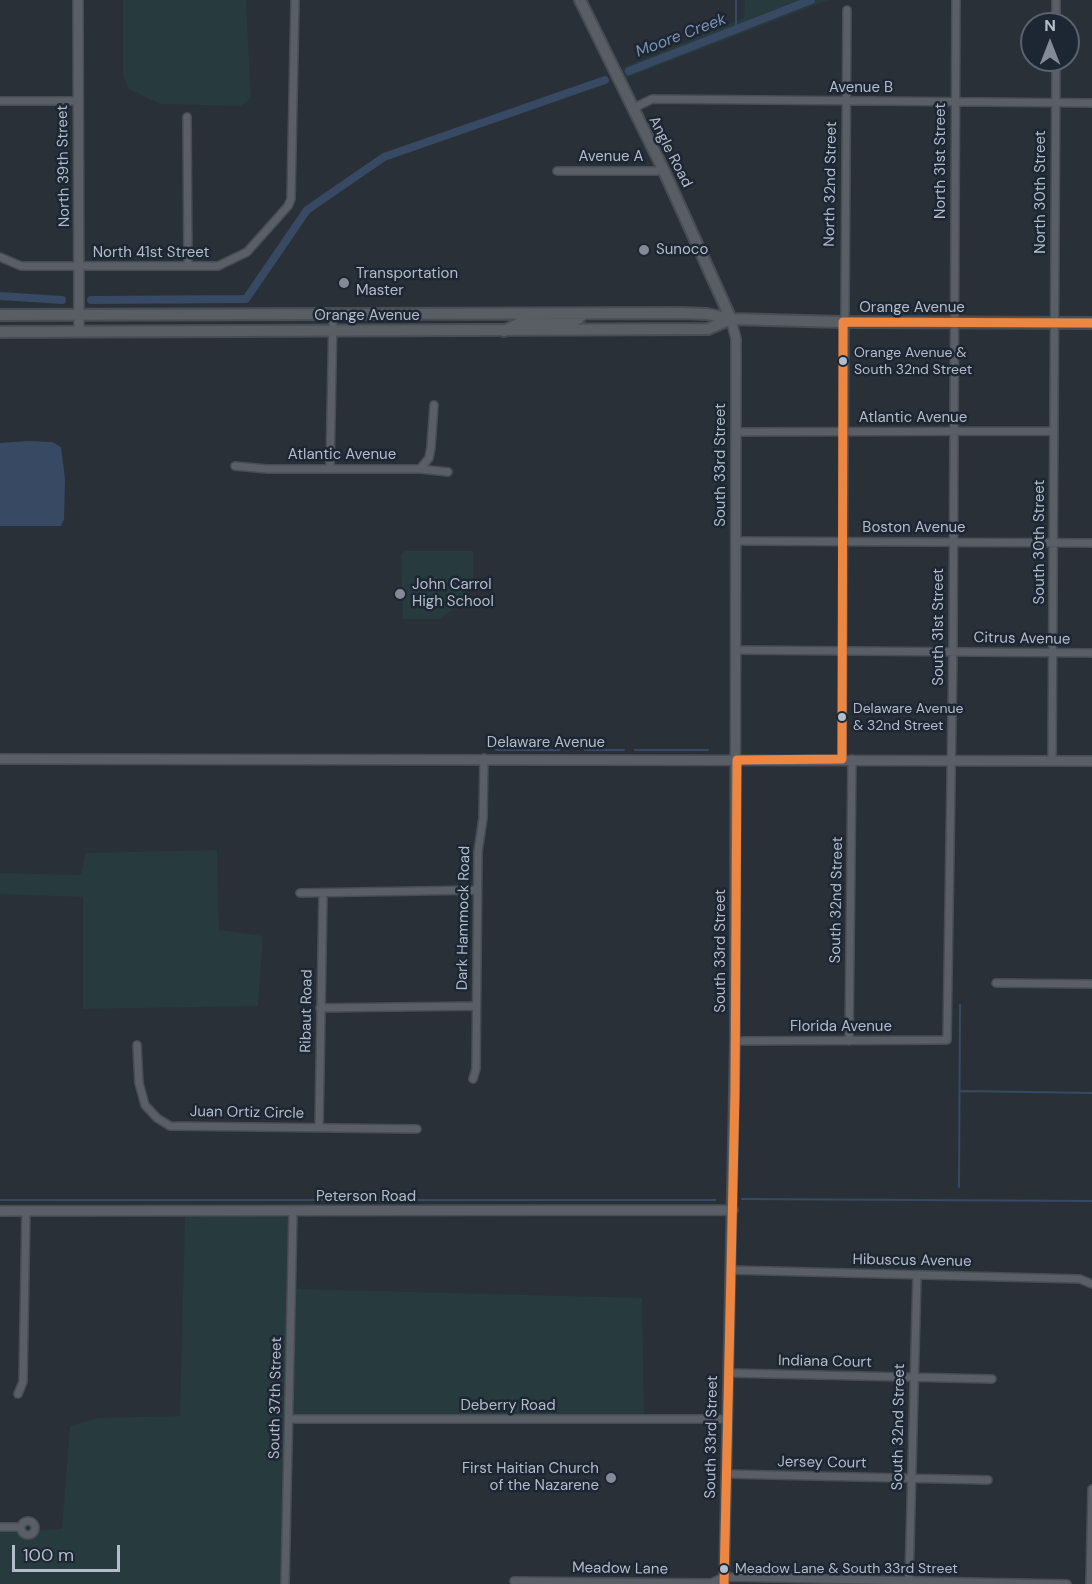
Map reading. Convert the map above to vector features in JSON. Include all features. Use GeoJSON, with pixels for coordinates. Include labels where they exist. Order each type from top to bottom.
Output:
{"type":"FeatureCollection","features":[{"type":"Feature","properties":{"kind":"main road","name":"Angle Road"},"geometry":{"type":"LineString","coordinates":[[580,0],[664,171],[731,319]]}},
{"type":"Feature","properties":{"kind":"main road","name":"Orange Avenue"},"geometry":{"type":"LineString","coordinates":[[0,315],[584,313],[707,314],[731,319],[843,322],[1092,323]]}},
{"type":"Feature","properties":{"kind":"main road"},"geometry":{"type":"LineString","coordinates":[[504,331],[520,323],[573,321],[584,313]]}},
{"type":"Feature","properties":{"kind":"main road","name":"Orange Avenue"},"geometry":{"type":"LineString","coordinates":[[0,332],[708,329],[731,319]]}},
{"type":"Feature","properties":{"kind":"street","name":"North 39th Street"},"geometry":{"type":"LineString","coordinates":[[78,0],[80,331]]}},
{"type":"Feature","properties":{"kind":"street","name":"North 41st Street"},"geometry":{"type":"LineString","coordinates":[[0,257],[21,266],[218,267],[247,252],[288,207],[291,199],[295,0]]}},
{"type":"Feature","properties":{"kind":"street","name":"North 31st Street"},"geometry":{"type":"LineString","coordinates":[[954,323],[956,0]]}},
{"type":"Feature","properties":{"kind":"street","name":"North 32nd Street"},"geometry":{"type":"LineString","coordinates":[[843,322],[847,10]]}},
{"type":"Feature","properties":{"kind":"street","name":"North 30th Street"},"geometry":{"type":"LineString","coordinates":[[1054,324],[1056,72]]}},
{"type":"Feature","properties":{"kind":"street","name":"Avenue B"},"geometry":{"type":"LineString","coordinates":[[632,109],[652,99],[1092,103]]}},
{"type":"Feature","properties":{"kind":"street"},"geometry":{"type":"LineString","coordinates":[[0,102],[78,101]]}},
{"type":"Feature","properties":{"kind":"street"},"geometry":{"type":"LineString","coordinates":[[187,117],[188,267]]}},
{"type":"Feature","properties":{"kind":"street","name":"Avenue A"},"geometry":{"type":"LineString","coordinates":[[557,171],[664,171]]}},
{"type":"Feature","properties":{"kind":"street"},"geometry":{"type":"LineString","coordinates":[[330,468],[333,315]]}},
{"type":"Feature","properties":{"kind":"street","name":"South 33rd Street"},"geometry":{"type":"LineString","coordinates":[[724,1581],[733,1210],[737,760],[736,339],[731,319]]}},
{"type":"Feature","properties":{"kind":"street","name":"South 32nd Street"},"geometry":{"type":"LineString","coordinates":[[843,322],[843,652],[847,759],[849,1041]]}},
{"type":"Feature","properties":{"kind":"street","name":"South 31st Street"},"geometry":{"type":"LineString","coordinates":[[947,1040],[953,651],[954,323]]}},
{"type":"Feature","properties":{"kind":"street","name":"South 30th Street"},"geometry":{"type":"LineString","coordinates":[[1052,761],[1054,324]]}},
{"type":"Feature","properties":{"kind":"street"},"geometry":{"type":"LineString","coordinates":[[420,469],[429,458],[434,405]]}},
{"type":"Feature","properties":{"kind":"street","name":"Atlantic Avenue"},"geometry":{"type":"LineString","coordinates":[[736,432],[1054,431]]}},
{"type":"Feature","properties":{"kind":"street","name":"Atlantic Avenue"},"geometry":{"type":"LineString","coordinates":[[235,466],[267,469],[420,469],[448,472]]}},
{"type":"Feature","properties":{"kind":"street","name":"Boston Avenue"},"geometry":{"type":"LineString","coordinates":[[735,541],[1092,543]]}},
{"type":"Feature","properties":{"kind":"street","name":"Citrus Avenue"},"geometry":{"type":"LineString","coordinates":[[735,650],[1092,653]]}},
{"type":"Feature","properties":{"kind":"street","name":"Delaware Avenue"},"geometry":{"type":"LineString","coordinates":[[0,759],[484,758],[1092,761]]}},
{"type":"Feature","properties":{"kind":"street","name":"Dark Hammock Road"},"geometry":{"type":"LineString","coordinates":[[472,1079],[476,1069],[477,890],[478,852],[483,818],[484,758]]}},
{"type":"Feature","properties":{"kind":"street"},"geometry":{"type":"LineString","coordinates":[[300,893],[477,890]]}},
{"type":"Feature","properties":{"kind":"street","name":"Ribaut Road"},"geometry":{"type":"LineString","coordinates":[[319,1128],[323,894]]}},
{"type":"Feature","properties":{"kind":"street"},"geometry":{"type":"LineString","coordinates":[[996,982],[1092,984]]}},
{"type":"Feature","properties":{"kind":"street"},"geometry":{"type":"LineString","coordinates":[[320,1008],[476,1006]]}},
{"type":"Feature","properties":{"kind":"street","name":"Florida Avenue"},"geometry":{"type":"LineString","coordinates":[[735,1041],[947,1040]]}},
{"type":"Feature","properties":{"kind":"street","name":"Juan Ortiz Circle"},"geometry":{"type":"LineString","coordinates":[[137,1045],[139,1083],[144,1105],[157,1118],[170,1126],[417,1129]]}},
{"type":"Feature","properties":{"kind":"street"},"geometry":{"type":"LineString","coordinates":[[18,1394],[22,1382],[26,1210]]}},
{"type":"Feature","properties":{"kind":"street","name":"Peterson Road"},"geometry":{"type":"LineString","coordinates":[[0,1211],[733,1210]]}},
{"type":"Feature","properties":{"kind":"street","name":"South 37th Street"},"geometry":{"type":"LineString","coordinates":[[285,1584],[294,1212]]}},
{"type":"Feature","properties":{"kind":"street","name":"Hibuscus Avenue"},"geometry":{"type":"LineString","coordinates":[[731,1270],[1080,1279],[1091,1284]]}},
{"type":"Feature","properties":{"kind":"street","name":"South 32nd Street"},"geometry":{"type":"LineString","coordinates":[[909,1581],[916,1275]]}},
{"type":"Feature","properties":{"kind":"street","name":"Indiana Court"},"geometry":{"type":"LineString","coordinates":[[729,1373],[992,1379]]}},
{"type":"Feature","properties":{"kind":"street","name":"Deberry Road"},"geometry":{"type":"LineString","coordinates":[[289,1419],[728,1419]]}},
{"type":"Feature","properties":{"kind":"street","name":"Jersey Court"},"geometry":{"type":"LineString","coordinates":[[726,1474],[988,1480]]}},
{"type":"Feature","properties":{"kind":"street"},"geometry":{"type":"LineString","coordinates":[[1090,1584],[1092,1489]]}},
{"type":"Feature","properties":{"kind":"street"},"geometry":{"type":"LineString","coordinates":[[0,1527],[20,1527]]}},
{"type":"Feature","properties":{"kind":"street","name":"Meadow Lane"},"geometry":{"type":"LineString","coordinates":[[514,1581],[711,1583],[724,1581],[909,1581],[1067,1584]]}},
{"type":"Feature","properties":{"kind":"green space"},"geometry":{"type":"Polygon","coordinates":[[[123,0],[246,0],[251,98],[241,106],[160,104],[129,89],[123,75],[123,0]]]}},
{"type":"Feature","properties":{"kind":"green space"},"geometry":{"type":"Polygon","coordinates":[[[745,0],[829,0],[626,78],[622,68],[744,18],[745,0]]]}},
{"type":"Feature","properties":{"kind":"green space"},"geometry":{"type":"Polygon","coordinates":[[[405,551],[473,551],[473,580],[470,589],[457,606],[440,619],[403,619],[401,555],[405,551]]]}},
{"type":"Feature","properties":{"kind":"green space"},"geometry":{"type":"Polygon","coordinates":[[[217,850],[219,930],[263,936],[258,1006],[83,1009],[83,897],[0,894],[0,873],[81,875],[85,853],[217,850]]]}},
{"type":"Feature","properties":{"kind":"green space"},"geometry":{"type":"Polygon","coordinates":[[[185,1216],[290,1217],[281,1584],[0,1584],[0,1531],[17,1531],[20,1536],[28,1539],[35,1537],[39,1530],[62,1529],[70,1426],[98,1418],[180,1416],[185,1216]]]}},
{"type":"Feature","properties":{"kind":"green space"},"geometry":{"type":"Polygon","coordinates":[[[296,1289],[642,1298],[644,1415],[293,1415],[296,1289]]]}},
{"type":"Feature","properties":{"kind":"water"},"geometry":{"type":"Polygon","coordinates":[[[52,442],[61,447],[65,479],[64,519],[61,526],[0,526],[0,443],[52,442]]]}},
{"type":"Feature","properties":{"kind":"waterway"},"geometry":{"type":"LineString","coordinates":[[736,0],[736,29]]}},
{"type":"Feature","properties":{"kind":"waterway","name":"Moore Creek"},"geometry":{"type":"LineString","coordinates":[[629,71],[811,0]]}},
{"type":"Feature","properties":{"kind":"waterway"},"geometry":{"type":"LineString","coordinates":[[91,300],[246,299],[307,210],[384,157],[605,80]]}},
{"type":"Feature","properties":{"kind":"waterway"},"geometry":{"type":"LineString","coordinates":[[0,296],[62,300]]}},
{"type":"Feature","properties":{"kind":"waterway"},"geometry":{"type":"LineString","coordinates":[[496,750],[559,750]]}},
{"type":"Feature","properties":{"kind":"waterway"},"geometry":{"type":"LineString","coordinates":[[585,750],[624,750]]}},
{"type":"Feature","properties":{"kind":"waterway"},"geometry":{"type":"LineString","coordinates":[[635,750],[708,750]]}},
{"type":"Feature","properties":{"kind":"waterway"},"geometry":{"type":"LineString","coordinates":[[959,1187],[960,1005]]}},
{"type":"Feature","properties":{"kind":"waterway"},"geometry":{"type":"LineString","coordinates":[[960,1091],[1092,1093]]}},
{"type":"Feature","properties":{"kind":"waterway"},"geometry":{"type":"LineString","coordinates":[[742,1199],[1092,1201]]}},
{"type":"Feature","properties":{"kind":"waterway"},"geometry":{"type":"LineString","coordinates":[[0,1200],[715,1200]]}},
{"type":"Feature","properties":{"kind":"transit line"},"geometry":{"type":"LineString","coordinates":[[724,1584],[735,1093],[737,760],[842,759],[843,322],[1092,323]]}},
{"type":"Feature","properties":{"kind":"place","name":"Sunoco"},"geometry":{"type":"Point","coordinates":[644,250]}},
{"type":"Feature","properties":{"kind":"place","name":"Transportation Master"},"geometry":{"type":"Point","coordinates":[344,283]}},
{"type":"Feature","properties":{"kind":"place","name":"Orange Avenue & South 32nd Street"},"geometry":{"type":"Point","coordinates":[843,361]}},
{"type":"Feature","properties":{"kind":"place","name":"John Carrol High School"},"geometry":{"type":"Point","coordinates":[400,594]}},
{"type":"Feature","properties":{"kind":"place","name":"Delaware Avenue & 32nd Street"},"geometry":{"type":"Point","coordinates":[842,717]}},
{"type":"Feature","properties":{"kind":"place","name":"First Haitian Church of the Nazarene"},"geometry":{"type":"Point","coordinates":[611,1478]}},
{"type":"Feature","properties":{"kind":"place","name":"Meadow Lane & South 33rd Street"},"geometry":{"type":"Point","coordinates":[724,1569]}}]}
